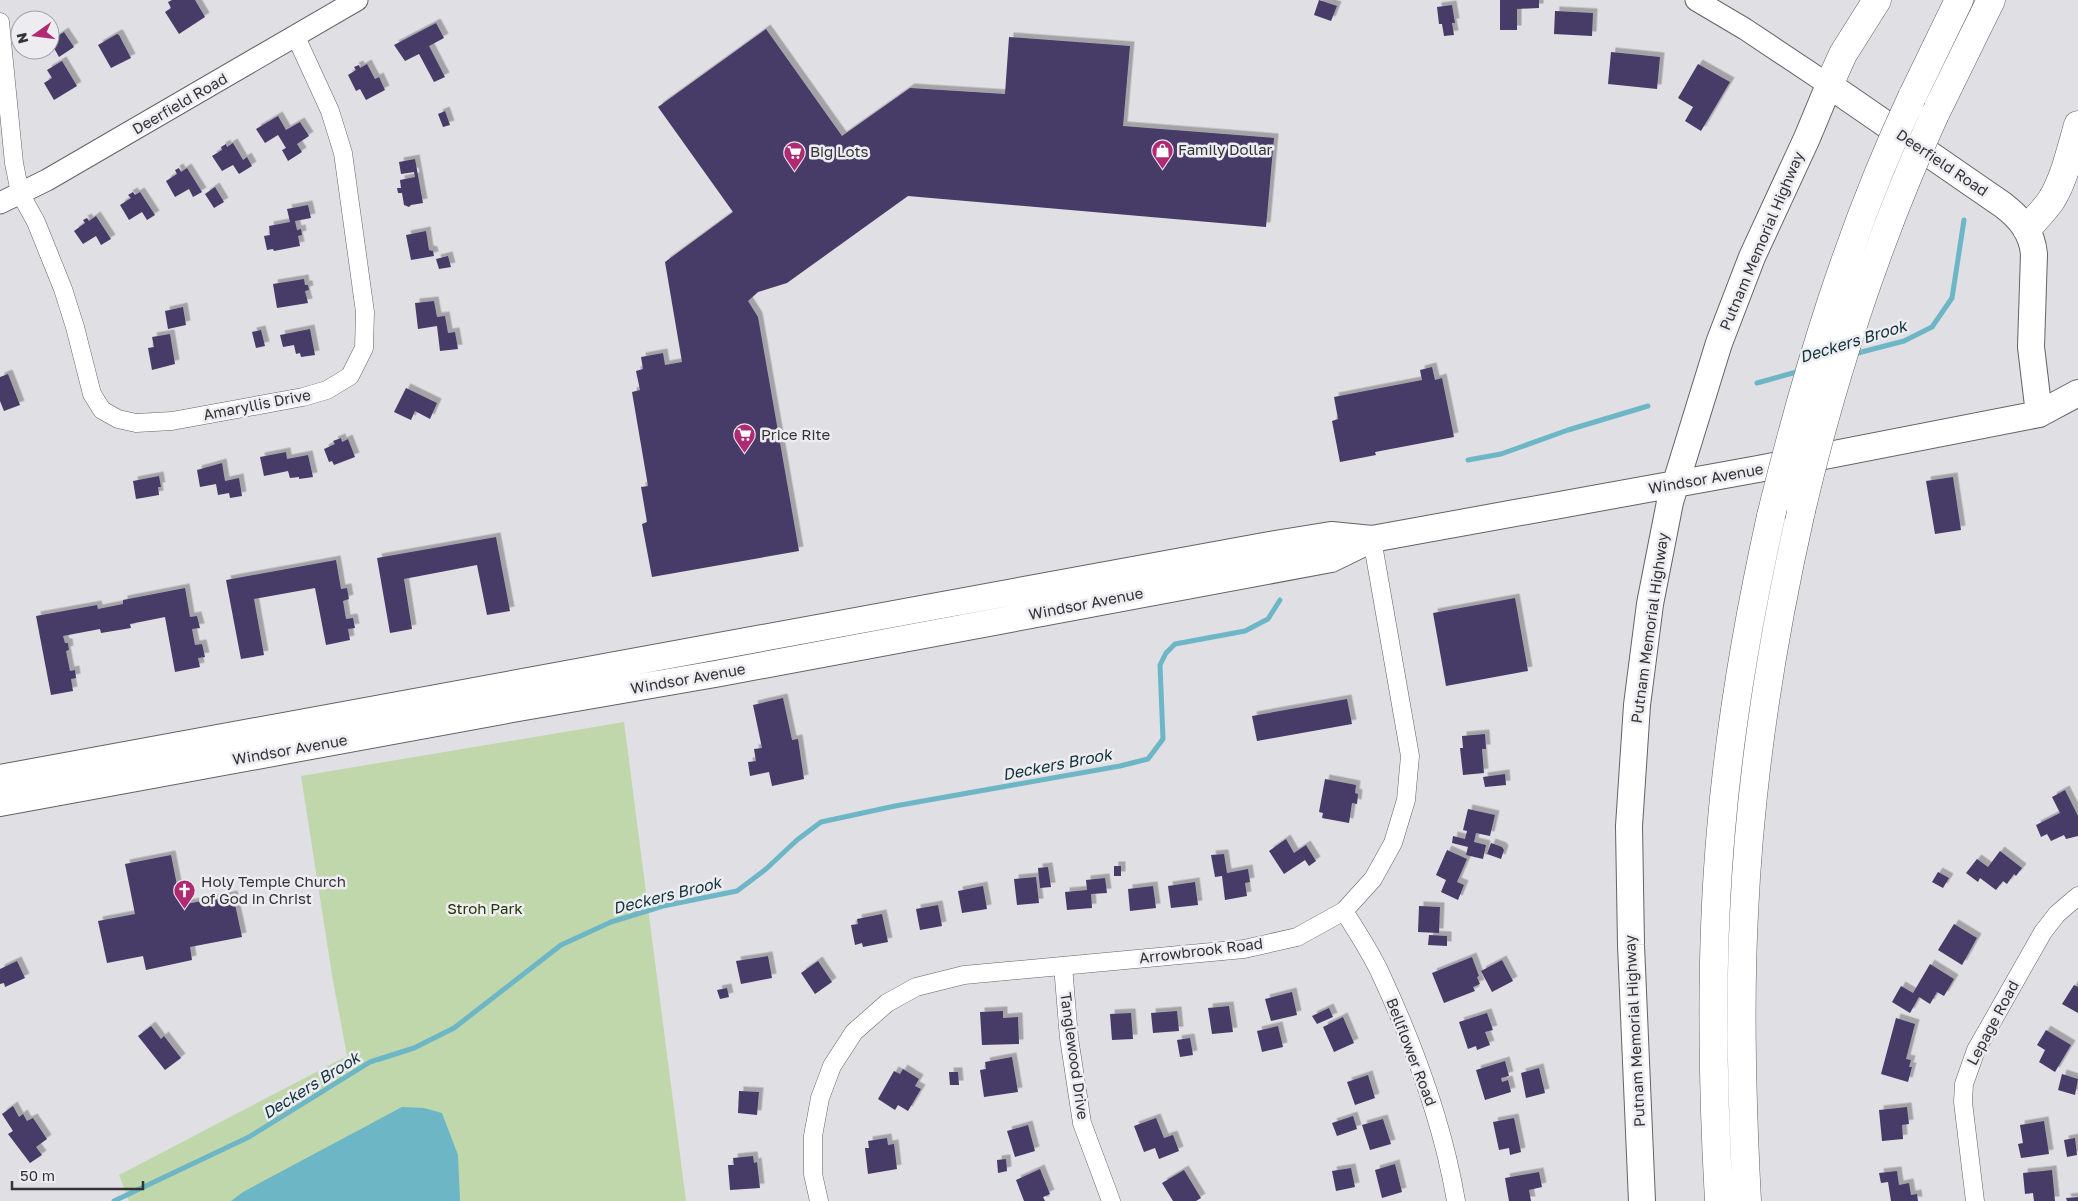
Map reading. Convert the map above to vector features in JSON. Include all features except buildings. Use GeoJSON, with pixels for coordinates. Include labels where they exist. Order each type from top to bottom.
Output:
{"type":"FeatureCollection","features":[{"type":"Feature","properties":{"kind":"highway"},"geometry":{"type":"LineString","coordinates":[[1829,85],[1843,54],[1877,0]]}},
{"type":"Feature","properties":{"kind":"highway"},"geometry":{"type":"LineString","coordinates":[[1719,1201],[1714,1086],[1713,992],[1721,831],[1741,669],[1771,516],[1800,405],[1832,299],[1867,202],[1912,97],[1959,0]]}},
{"type":"Feature","properties":{"kind":"highway"},"geometry":{"type":"LineString","coordinates":[[1747,1201],[1741,1039],[1746,876],[1755,771],[1770,664],[1801,511],[1824,419],[1863,296],[1898,201],[1935,114],[1991,0]]}},
{"type":"Feature","properties":{"kind":"highway"},"geometry":{"type":"LineString","coordinates":[[2026,229],[2055,194],[2065,169],[2078,125]]}},
{"type":"Feature","properties":{"kind":"main road","name":"Deerfield Road"},"geometry":{"type":"LineString","coordinates":[[1829,85],[2003,204],[2019,218],[2032,240],[2034,254],[2031,347],[2039,414]]}},
{"type":"Feature","properties":{"kind":"main road","name":"Putnam Memorial Highway"},"geometry":{"type":"LineString","coordinates":[[1642,1201],[1629,882],[1630,790],[1637,705],[1645,642],[1662,540],[1675,484],[1709,372],[1730,314],[1752,257],[1807,138],[1829,85]]}},
{"type":"Feature","properties":{"kind":"main road","name":"Windsor Avenue"},"geometry":{"type":"LineString","coordinates":[[2039,414],[2078,393]]}},
{"type":"Feature","properties":{"kind":"main road","name":"Windsor Avenue"},"geometry":{"type":"LineString","coordinates":[[412,715],[666,683],[822,654],[1226,566],[1331,535],[1372,539],[1675,484],[2039,414],[2078,416]]}},
{"type":"Feature","properties":{"kind":"main road","name":"Windsor Avenue"},"geometry":{"type":"LineString","coordinates":[[0,778],[214,751],[412,715],[823,628],[1226,566]]}},
{"type":"Feature","properties":{"kind":"main road"},"geometry":{"type":"LineString","coordinates":[[822,654],[823,628]]}},
{"type":"Feature","properties":{"kind":"main road","name":"Windsor Avenue"},"geometry":{"type":"LineString","coordinates":[[0,803],[214,751]]}},
{"type":"Feature","properties":{"kind":"street","name":"Deerfield Road"},"geometry":{"type":"LineString","coordinates":[[0,203],[296,37],[357,0]]}},
{"type":"Feature","properties":{"kind":"street","name":"Deerfield Road"},"geometry":{"type":"LineString","coordinates":[[1696,0],[1745,29],[1829,85]]}},
{"type":"Feature","properties":{"kind":"street","name":"Amaryllis Drive"},"geometry":{"type":"LineString","coordinates":[[0,22],[14,163],[20,193],[36,222],[62,289],[75,327],[92,394],[102,410],[118,419],[136,423],[172,421],[303,397],[327,390],[350,376],[364,348],[365,312],[343,153],[330,111],[296,37]]}},
{"type":"Feature","properties":{"kind":"street","name":"Arrowbrook Road"},"geometry":{"type":"LineString","coordinates":[[819,1201],[813,1174],[812,1136],[820,1098],[832,1066],[854,1032],[887,1003],[916,987],[964,975],[1244,949],[1297,937],[1344,911],[1373,879],[1393,843],[1406,800],[1410,756],[1372,539]]}},
{"type":"Feature","properties":{"kind":"street","name":"Lepage Road"},"geometry":{"type":"LineString","coordinates":[[1976,1201],[1963,1102],[1964,1084],[1969,1066],[1976,1050],[2043,932],[2057,914],[2078,896]]}},
{"type":"Feature","properties":{"kind":"street","name":"Bellflower Road"},"geometry":{"type":"LineString","coordinates":[[1344,911],[1382,976],[1418,1063],[1449,1158],[1456,1201]]}},
{"type":"Feature","properties":{"kind":"street","name":"Tanglewood Drive"},"geometry":{"type":"LineString","coordinates":[[1063,966],[1070,1038],[1082,1123],[1111,1201]]}},
{"type":"Feature","properties":{"kind":"green space","name":"Stroh Park"},"geometry":{"type":"Polygon","coordinates":[[[624,722],[686,1201],[129,1201],[119,1175],[347,1056],[332,975],[301,776],[624,722]]]}},
{"type":"Feature","properties":{"kind":"water"},"geometry":{"type":"Polygon","coordinates":[[[402,1107],[424,1108],[442,1113],[458,1155],[460,1201],[231,1201],[243,1192],[402,1107]]]}},
{"type":"Feature","properties":{"kind":"waterway","name":"Deckers Brook"},"geometry":{"type":"LineString","coordinates":[[1854,354],[1904,341],[1932,327],[1952,298],[1964,220]]}},
{"type":"Feature","properties":{"kind":"waterway","name":"Deckers Brook"},"geometry":{"type":"LineString","coordinates":[[1757,383],[1800,371]]}},
{"type":"Feature","properties":{"kind":"waterway","name":"Deckers Brook"},"geometry":{"type":"LineString","coordinates":[[1468,460],[1501,454],[1568,430],[1648,406]]}},
{"type":"Feature","properties":{"kind":"waterway","name":"Deckers Brook"},"geometry":{"type":"LineString","coordinates":[[114,1201],[249,1137],[370,1062],[414,1048],[454,1028],[561,945],[611,922],[663,906],[737,891],[821,822],[895,806],[1120,766],[1148,759],[1163,739],[1160,665],[1166,653],[1175,644],[1245,631],[1268,619],[1280,600]]}},
{"type":"Feature","properties":{"kind":"place","name":"Family Dollar"},"geometry":{"type":"Point","coordinates":[1162,169]}},
{"type":"Feature","properties":{"kind":"place","name":"Big Lots"},"geometry":{"type":"Point","coordinates":[794,171]}},
{"type":"Feature","properties":{"kind":"place","name":"Price Rite"},"geometry":{"type":"Point","coordinates":[745,454]}},
{"type":"Feature","properties":{"kind":"place","name":"Holy Temple Church of God in Christ"},"geometry":{"type":"Point","coordinates":[185,910]}}]}
